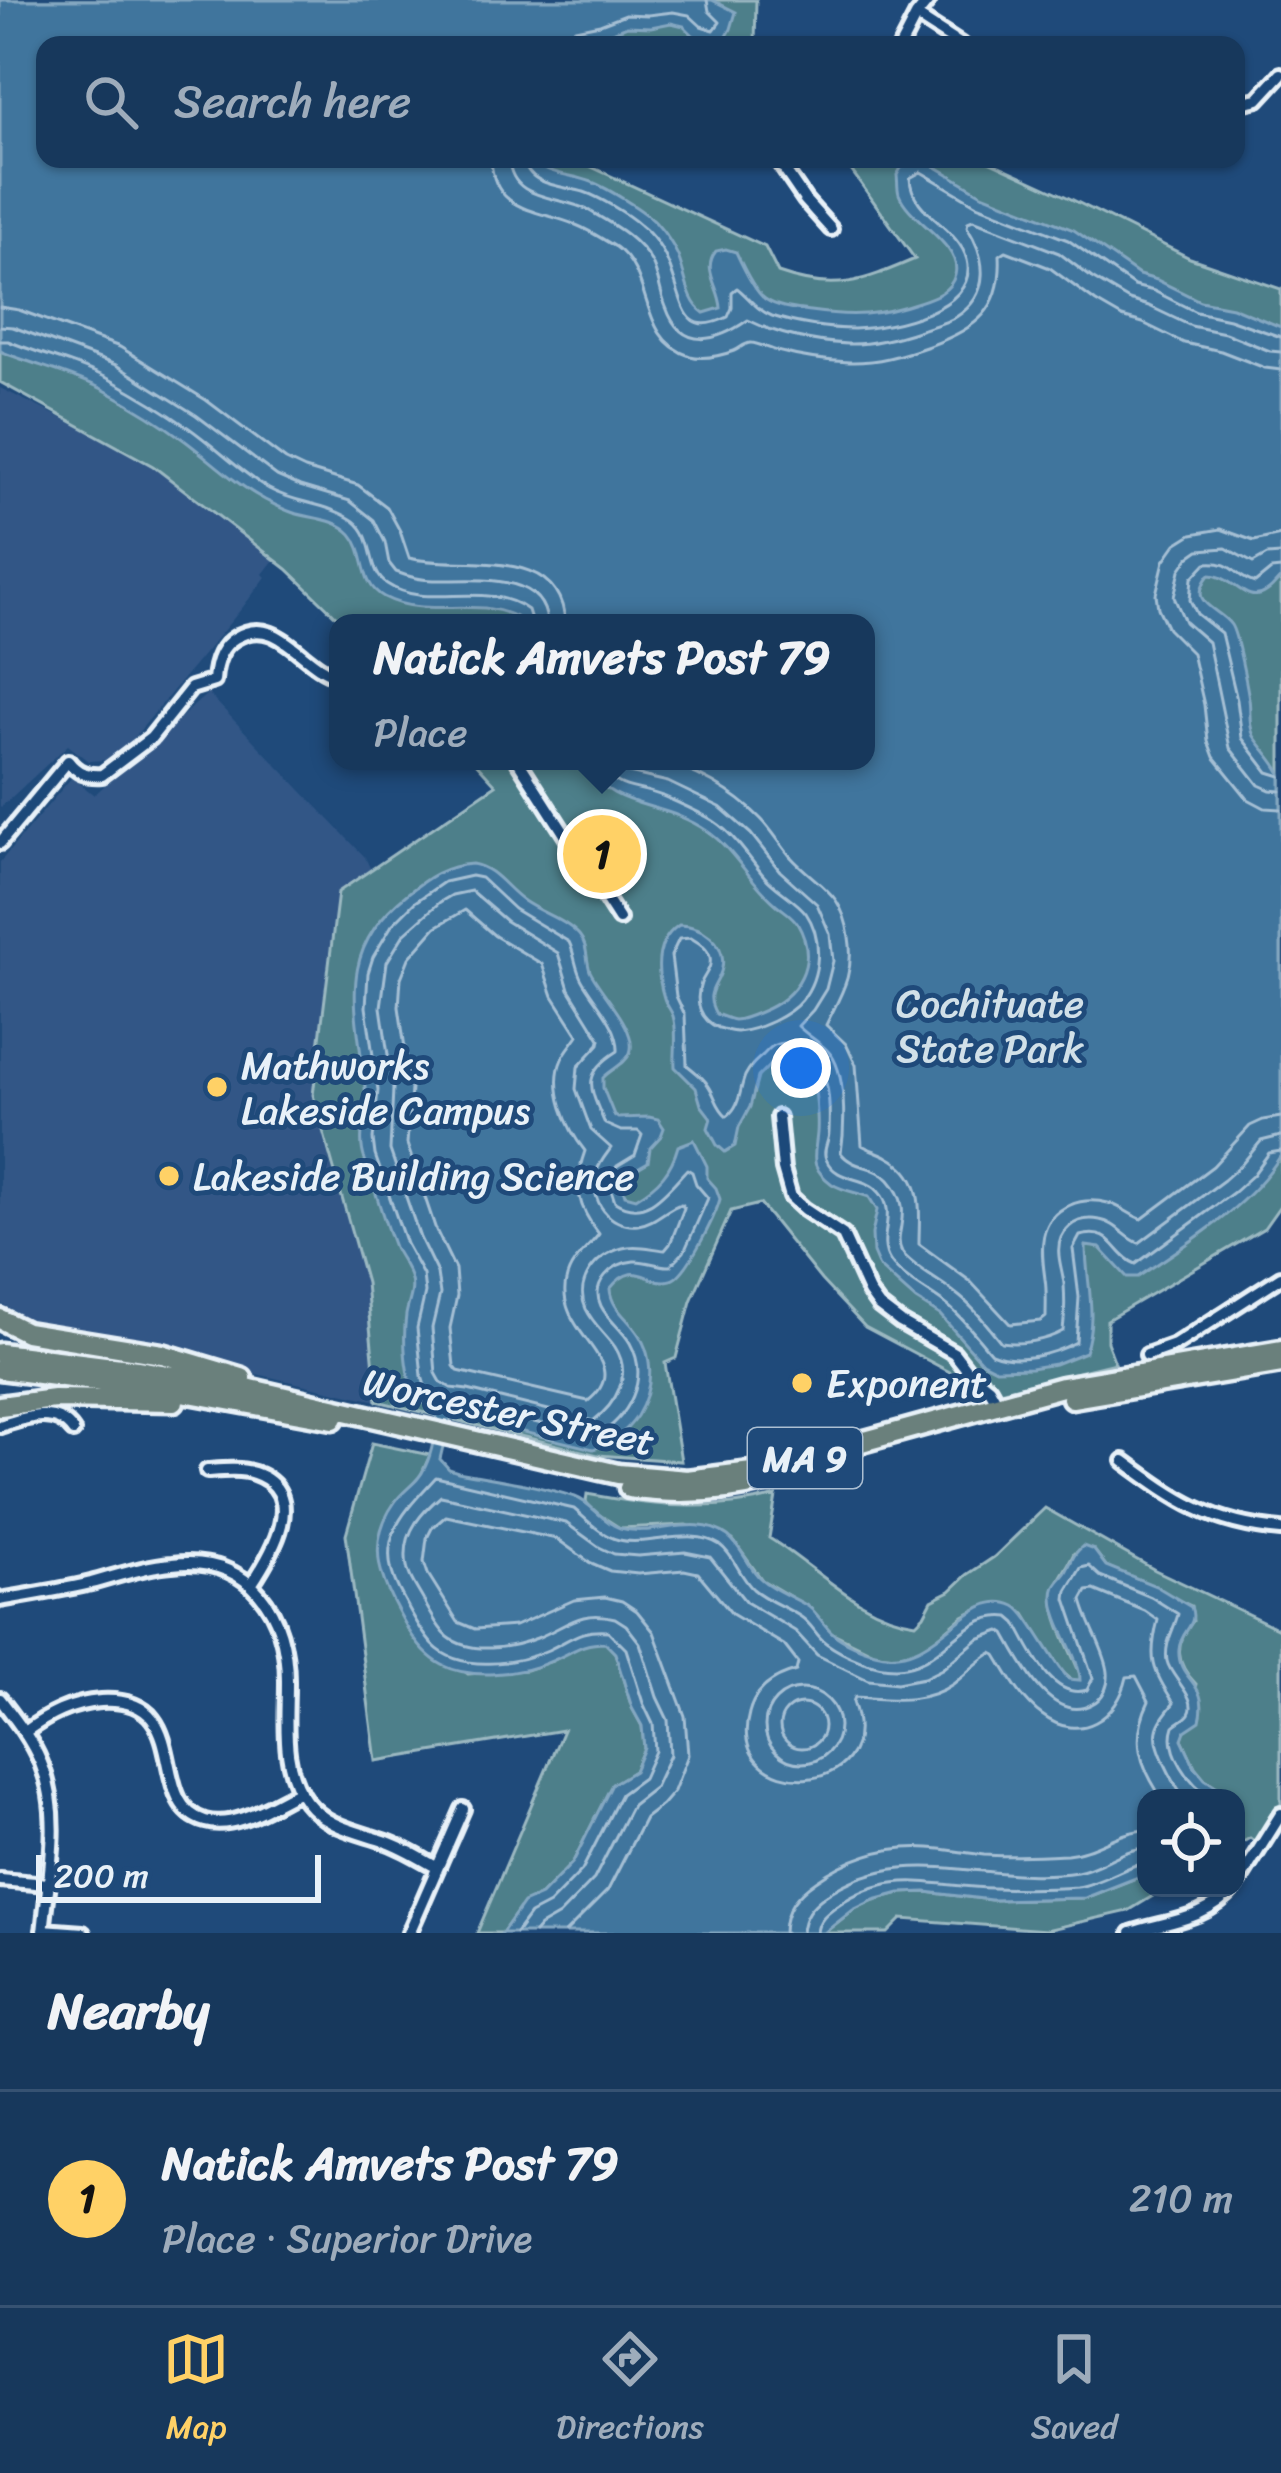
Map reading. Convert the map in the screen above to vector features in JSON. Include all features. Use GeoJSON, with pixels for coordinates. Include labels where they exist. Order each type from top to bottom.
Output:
{"type":"FeatureCollection","features":[{"type":"Feature","properties":{"kind":"highway"},"geometry":{"type":"LineString","coordinates":[[0,1319],[37,1334],[180,1358],[327,1405]]}},
{"type":"Feature","properties":{"kind":"highway","name":"Worcester Street"},"geometry":{"type":"LineString","coordinates":[[0,1369],[265,1406],[618,1474],[704,1479],[761,1470],[1096,1380],[1281,1350]]}},
{"type":"Feature","properties":{"kind":"highway","name":"Worcester Street"},"geometry":{"type":"LineString","coordinates":[[0,1353],[175,1376],[327,1405],[430,1435]]}},
{"type":"Feature","properties":{"kind":"highway","name":"Worcester Street"},"geometry":{"type":"LineString","coordinates":[[452,1440],[625,1487],[707,1492],[770,1481],[1066,1399],[1281,1363]]}},
{"type":"Feature","properties":{"kind":"highway"},"geometry":{"type":"LineString","coordinates":[[0,1406],[72,1398],[265,1406]]}},
{"type":"Feature","properties":{"kind":"street"},"geometry":{"type":"LineString","coordinates":[[906,36],[929,0]]}},
{"type":"Feature","properties":{"kind":"street"},"geometry":{"type":"LineString","coordinates":[[916,16],[947,36]]}},
{"type":"Feature","properties":{"kind":"street"},"geometry":{"type":"LineString","coordinates":[[1245,102],[1258,99],[1281,74]]}},
{"type":"Feature","properties":{"kind":"street"},"geometry":{"type":"LineString","coordinates":[[784,168],[831,229]]}},
{"type":"Feature","properties":{"kind":"street"},"geometry":{"type":"LineString","coordinates":[[0,843],[68,761],[76,771],[102,775],[152,738],[191,688],[214,680],[218,658],[238,636],[273,633],[329,673]]}},
{"type":"Feature","properties":{"kind":"street"},"geometry":{"type":"LineString","coordinates":[[524,770],[619,919]]}},
{"type":"Feature","properties":{"kind":"street"},"geometry":{"type":"LineString","coordinates":[[778,1117],[791,1196],[847,1240],[879,1306],[954,1353],[986,1384],[998,1404]]}},
{"type":"Feature","properties":{"kind":"street"},"geometry":{"type":"LineString","coordinates":[[1147,1355],[1174,1345],[1281,1277]]}},
{"type":"Feature","properties":{"kind":"street"},"geometry":{"type":"LineString","coordinates":[[0,1426],[51,1416],[63,1419],[73,1431]]}},
{"type":"Feature","properties":{"kind":"street"},"geometry":{"type":"LineString","coordinates":[[1124,1461],[1206,1514],[1244,1526],[1281,1530]]}},
{"type":"Feature","properties":{"kind":"street"},"geometry":{"type":"LineString","coordinates":[[207,1471],[253,1472],[269,1481],[280,1496],[280,1533],[251,1585]]}},
{"type":"Feature","properties":{"kind":"street"},"geometry":{"type":"LineString","coordinates":[[0,1600],[173,1563],[219,1569],[251,1585],[274,1612],[286,1647],[287,1745],[300,1791],[334,1825],[398,1846],[436,1867]]}},
{"type":"Feature","properties":{"kind":"street"},"geometry":{"type":"LineString","coordinates":[[0,1700],[25,1732],[51,1797],[43,1931],[83,1933]]}},
{"type":"Feature","properties":{"kind":"street"},"geometry":{"type":"LineString","coordinates":[[25,1732],[56,1712],[80,1704],[115,1701],[144,1711],[161,1733],[182,1804],[207,1822],[239,1820],[300,1791]]}},
{"type":"Feature","properties":{"kind":"street"},"geometry":{"type":"LineString","coordinates":[[409,1933],[463,1809]]}},
{"type":"Feature","properties":{"kind":"street"},"geometry":{"type":"LineString","coordinates":[[1245,1871],[1281,1814]]}},
{"type":"Feature","properties":{"kind":"street"},"geometry":{"type":"LineString","coordinates":[[0,1880],[47,1884]]}},
{"type":"Feature","properties":{"kind":"street"},"geometry":{"type":"LineString","coordinates":[[1131,1933],[1203,1913],[1226,1897]]}},
{"type":"Feature","properties":{"kind":"shaded area"},"geometry":{"type":"Polygon","coordinates":[[[0,388],[137,455],[203,496],[278,555],[243,607],[127,746],[106,760],[88,761],[68,745],[0,808],[0,388]]]}},
{"type":"Feature","properties":{"kind":"shaded area","name":"Mathworks Lakeside Campus"},"geometry":{"type":"Polygon","coordinates":[[[208,693],[365,857],[371,870],[338,893],[313,1095],[366,1283],[377,1401],[252,1373],[183,1348],[34,1322],[0,1303],[0,862],[72,777],[94,795],[208,693]]]}},
{"type":"Feature","properties":{"kind":"green space","name":"Cochituate State Park"},"geometry":{"type":"Polygon","coordinates":[[[0,0],[756,0],[755,36],[36,36],[36,168],[594,168],[765,247],[778,273],[832,283],[863,279],[915,259],[849,168],[1004,168],[1190,258],[1281,289],[1281,1204],[1264,1228],[1107,1320],[1107,1342],[1115,1363],[983,1395],[980,1388],[865,1327],[760,1204],[731,1211],[691,1301],[676,1358],[665,1363],[681,1461],[598,1455],[377,1401],[366,1283],[313,1095],[338,892],[496,785],[482,770],[875,770],[875,614],[334,614],[287,569],[153,466],[0,382],[0,0]]]}},
{"type":"Feature","properties":{"kind":"green space"},"geometry":{"type":"Polygon","coordinates":[[[372,1443],[430,1455],[420,1477],[396,1501],[384,1523],[401,1614],[409,1631],[468,1674],[526,1670],[585,1643],[605,1642],[615,1653],[642,1726],[644,1748],[634,1771],[612,1785],[573,1862],[541,1895],[523,1904],[502,1933],[477,1933],[563,1730],[376,1761],[346,1534],[372,1443]]]}},
{"type":"Feature","properties":{"kind":"green space"},"geometry":{"type":"Polygon","coordinates":[[[587,1494],[682,1506],[729,1505],[776,1496],[769,1538],[857,1601],[916,1623],[932,1600],[994,1557],[1045,1508],[1155,1570],[1281,1630],[1281,1807],[1257,1843],[1250,1838],[1245,1841],[1245,1789],[1220,1789],[1205,1779],[1182,1739],[1196,1684],[1184,1669],[1180,1653],[1182,1638],[1193,1621],[1191,1606],[1106,1566],[1094,1550],[1074,1553],[1054,1598],[1058,1621],[1081,1677],[1074,1682],[1060,1670],[1025,1614],[1001,1603],[963,1616],[914,1652],[876,1654],[831,1632],[811,1609],[762,1580],[733,1540],[686,1525],[620,1528],[586,1502],[587,1494]]]}},
{"type":"Feature","properties":{"kind":"green space"},"geometry":{"type":"Polygon","coordinates":[[[1137,1878],[1137,1897],[1151,1897],[1128,1911],[1046,1930],[902,1919],[888,1933],[824,1933],[853,1910],[900,1893],[991,1900],[1085,1898],[1137,1878]]]}},
{"type":"Feature","properties":{"kind":"water","name":"Cochituate State Park"},"geometry":{"type":"Polygon","coordinates":[[[0,0],[712,0],[736,12],[727,36],[694,36],[684,26],[671,23],[627,26],[603,36],[36,36],[36,168],[546,168],[599,185],[651,218],[673,246],[690,294],[704,313],[721,308],[710,265],[716,251],[726,249],[736,252],[757,290],[770,302],[793,309],[853,314],[878,313],[925,300],[953,281],[951,253],[899,194],[901,168],[938,168],[982,194],[1074,230],[1139,275],[1281,327],[1281,578],[1266,592],[1252,595],[1209,575],[1201,593],[1231,625],[1242,660],[1252,732],[1281,774],[1281,1155],[1235,1207],[1138,1277],[1127,1277],[1100,1248],[1086,1246],[1091,1312],[1085,1352],[1031,1368],[996,1369],[982,1362],[940,1315],[879,1267],[872,1234],[877,1210],[869,1197],[836,1186],[819,1172],[813,1079],[790,1055],[779,1056],[758,1077],[735,1146],[725,1152],[717,1145],[708,1128],[711,1118],[696,1088],[675,1067],[674,1022],[659,978],[661,949],[679,925],[711,937],[722,959],[712,1006],[716,1014],[737,1020],[773,1005],[794,988],[805,964],[804,937],[795,920],[707,831],[623,798],[586,770],[875,770],[875,614],[510,614],[474,607],[401,604],[370,584],[356,542],[345,528],[265,500],[165,427],[106,391],[0,350],[0,0]]]}},
{"type":"Feature","properties":{"kind":"water"},"geometry":{"type":"Polygon","coordinates":[[[472,864],[487,870],[524,901],[579,935],[590,971],[629,1033],[630,1053],[603,1078],[614,1115],[658,1119],[664,1128],[650,1148],[648,1162],[624,1176],[625,1195],[636,1198],[651,1187],[668,1170],[678,1146],[694,1140],[720,1199],[700,1244],[678,1276],[663,1281],[634,1273],[610,1289],[615,1305],[641,1338],[650,1371],[643,1405],[623,1432],[593,1449],[457,1416],[449,1421],[440,1459],[458,1472],[575,1497],[620,1528],[716,1529],[733,1541],[766,1583],[809,1607],[838,1637],[875,1653],[916,1650],[982,1606],[998,1602],[1021,1611],[1069,1679],[1080,1680],[1053,1596],[1083,1546],[1094,1550],[1106,1566],[1156,1586],[1191,1607],[1193,1619],[1180,1643],[1180,1660],[1201,1697],[1202,1708],[1200,1721],[1182,1739],[1195,1767],[1220,1789],[1137,1789],[1137,1878],[1085,1898],[991,1900],[900,1893],[853,1910],[824,1933],[502,1933],[523,1903],[541,1895],[573,1862],[612,1784],[634,1771],[644,1748],[642,1726],[615,1653],[605,1643],[584,1646],[516,1672],[477,1674],[453,1669],[433,1659],[416,1641],[391,1598],[380,1567],[378,1551],[385,1519],[425,1467],[437,1414],[417,1396],[409,1379],[405,1335],[411,1280],[394,1247],[363,1151],[365,1096],[356,983],[369,938],[384,916],[429,878],[472,864]]]}},
{"type":"Feature","properties":{"kind":"place","name":"Natick Amvets Post 79"},"geometry":{"type":"Point","coordinates":[602,854]}},
{"type":"Feature","properties":{"kind":"place","name":"Mathworks Lakeside Campus"},"geometry":{"type":"Point","coordinates":[217,1087]}},
{"type":"Feature","properties":{"kind":"place","name":"Lakeside Building Science"},"geometry":{"type":"Point","coordinates":[169,1176]}},
{"type":"Feature","properties":{"kind":"place","name":"Exponent"},"geometry":{"type":"Point","coordinates":[802,1383]}}]}
